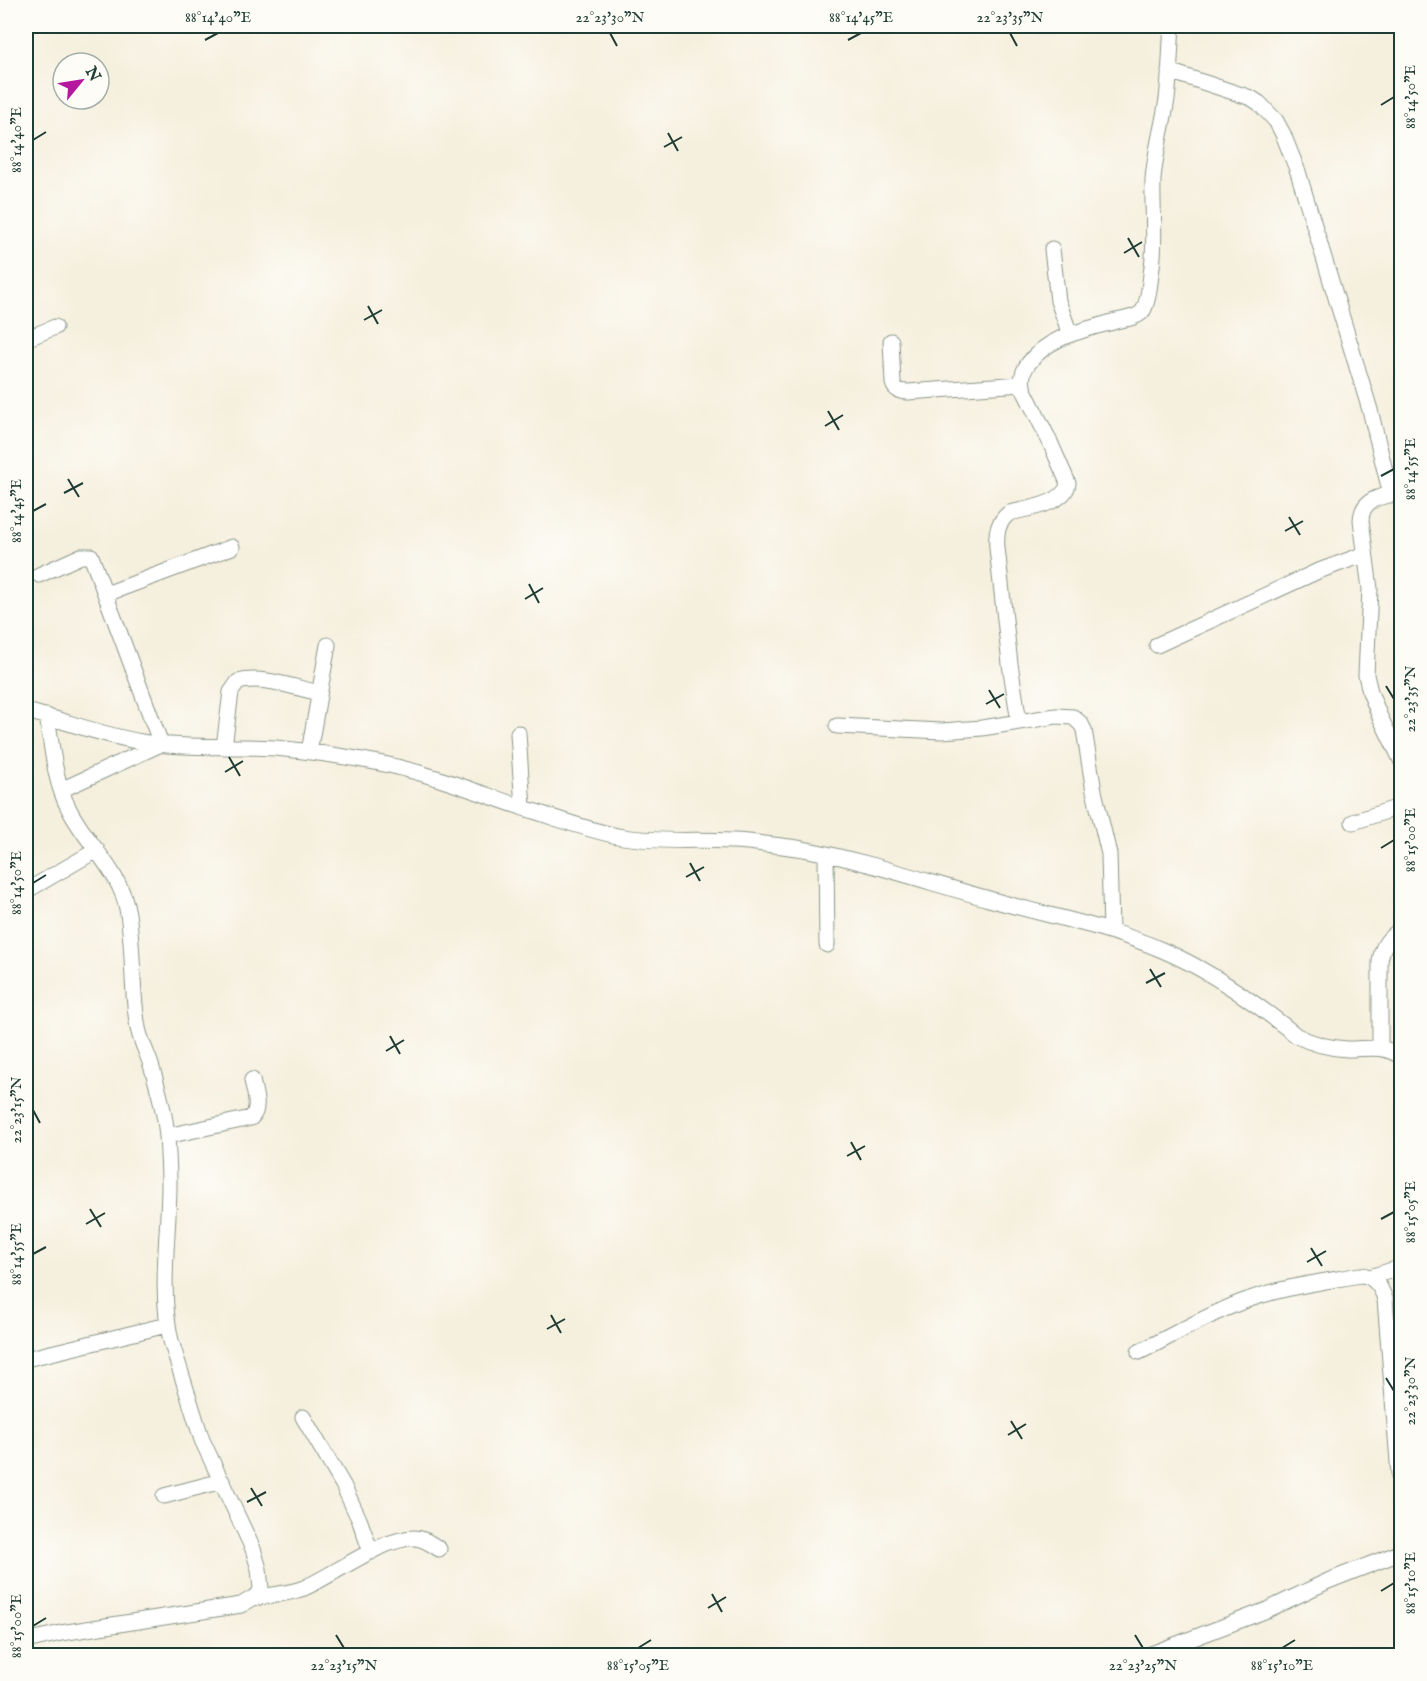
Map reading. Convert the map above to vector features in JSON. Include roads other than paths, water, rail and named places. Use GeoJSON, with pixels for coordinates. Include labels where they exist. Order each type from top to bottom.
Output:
{"type":"FeatureCollection","features":[{"type":"Feature","properties":{"kind":"street"},"geometry":{"type":"LineString","coordinates":[[1019,722],[1010,664],[996,533],[1003,518],[1009,513],[1059,498],[1067,489],[1068,483],[1022,384],[1025,368],[1036,354],[1058,339],[1131,318],[1143,311],[1153,255],[1154,172],[1166,100],[1172,26]]}},
{"type":"Feature","properties":{"kind":"street"},"geometry":{"type":"LineString","coordinates":[[1169,71],[1251,98],[1266,109],[1283,134],[1298,172],[1396,494],[1372,500],[1362,510],[1361,520],[1370,589],[1366,675],[1380,717],[1401,762]]}},
{"type":"Feature","properties":{"kind":"street"},"geometry":{"type":"LineString","coordinates":[[1052,249],[1058,302],[1070,334]]}},
{"type":"Feature","properties":{"kind":"street"},"geometry":{"type":"LineString","coordinates":[[26,339],[55,327]]}},
{"type":"Feature","properties":{"kind":"street"},"geometry":{"type":"LineString","coordinates":[[891,341],[893,383],[899,392],[1022,384]]}},
{"type":"Feature","properties":{"kind":"street"},"geometry":{"type":"LineString","coordinates":[[106,594],[232,547]]}},
{"type":"Feature","properties":{"kind":"street"},"geometry":{"type":"LineString","coordinates":[[1157,645],[1316,572],[1365,554]]}},
{"type":"Feature","properties":{"kind":"street"},"geometry":{"type":"LineString","coordinates":[[39,575],[81,556],[88,555],[93,558],[161,744]]}},
{"type":"Feature","properties":{"kind":"street"},"geometry":{"type":"LineString","coordinates":[[309,752],[328,645]]}},
{"type":"Feature","properties":{"kind":"street"},"geometry":{"type":"LineString","coordinates":[[224,747],[231,692],[238,682],[263,681],[319,693]]}},
{"type":"Feature","properties":{"kind":"street"},"geometry":{"type":"LineString","coordinates":[[26,711],[125,738],[161,744],[275,748],[374,762],[430,775],[584,828],[627,837],[750,842],[826,854],[1111,931],[1182,958],[1235,990],[1297,1036],[1306,1040],[1346,1049],[1380,1047],[1401,1057]]}},
{"type":"Feature","properties":{"kind":"street"},"geometry":{"type":"LineString","coordinates":[[26,1641],[61,1633],[241,1605],[258,1595],[261,1589],[259,1569],[253,1549],[202,1440],[167,1325],[164,1294],[169,1183],[167,1136],[158,1089],[138,1029],[133,990],[129,915],[121,889],[111,869],[68,808],[61,790],[47,716]]}},
{"type":"Feature","properties":{"kind":"street"},"geometry":{"type":"LineString","coordinates":[[837,726],[942,731],[982,728],[1065,716],[1073,717],[1084,730],[1094,791],[1109,854],[1111,931]]}},
{"type":"Feature","properties":{"kind":"street"},"geometry":{"type":"LineString","coordinates":[[518,733],[523,808]]}},
{"type":"Feature","properties":{"kind":"street"},"geometry":{"type":"LineString","coordinates":[[61,790],[161,744]]}},
{"type":"Feature","properties":{"kind":"street"},"geometry":{"type":"LineString","coordinates":[[1353,822],[1401,806]]}},
{"type":"Feature","properties":{"kind":"street"},"geometry":{"type":"LineString","coordinates":[[26,891],[97,850]]}},
{"type":"Feature","properties":{"kind":"street"},"geometry":{"type":"LineString","coordinates":[[826,854],[827,945]]}},
{"type":"Feature","properties":{"kind":"street"},"geometry":{"type":"LineString","coordinates":[[1380,1047],[1381,949],[1401,928]]}},
{"type":"Feature","properties":{"kind":"street"},"geometry":{"type":"LineString","coordinates":[[167,1136],[251,1118],[257,1107],[252,1080]]}},
{"type":"Feature","properties":{"kind":"street"},"geometry":{"type":"LineString","coordinates":[[1139,1352],[1246,1300],[1268,1293],[1360,1275],[1370,1277],[1401,1267]]}},
{"type":"Feature","properties":{"kind":"street"},"geometry":{"type":"LineString","coordinates":[[1370,1277],[1385,1299],[1401,1512]]}},
{"type":"Feature","properties":{"kind":"street"},"geometry":{"type":"LineString","coordinates":[[26,1359],[167,1325]]}},
{"type":"Feature","properties":{"kind":"street"},"geometry":{"type":"LineString","coordinates":[[303,1417],[343,1485],[371,1552]]}},
{"type":"Feature","properties":{"kind":"street"},"geometry":{"type":"LineString","coordinates":[[164,1496],[222,1480]]}},
{"type":"Feature","properties":{"kind":"street"},"geometry":{"type":"LineString","coordinates":[[254,1598],[288,1593],[305,1587],[399,1540],[414,1538],[426,1540],[439,1549]]}},
{"type":"Feature","properties":{"kind":"street"},"geometry":{"type":"LineString","coordinates":[[1146,1656],[1267,1610],[1328,1581],[1401,1552]]}}]}
